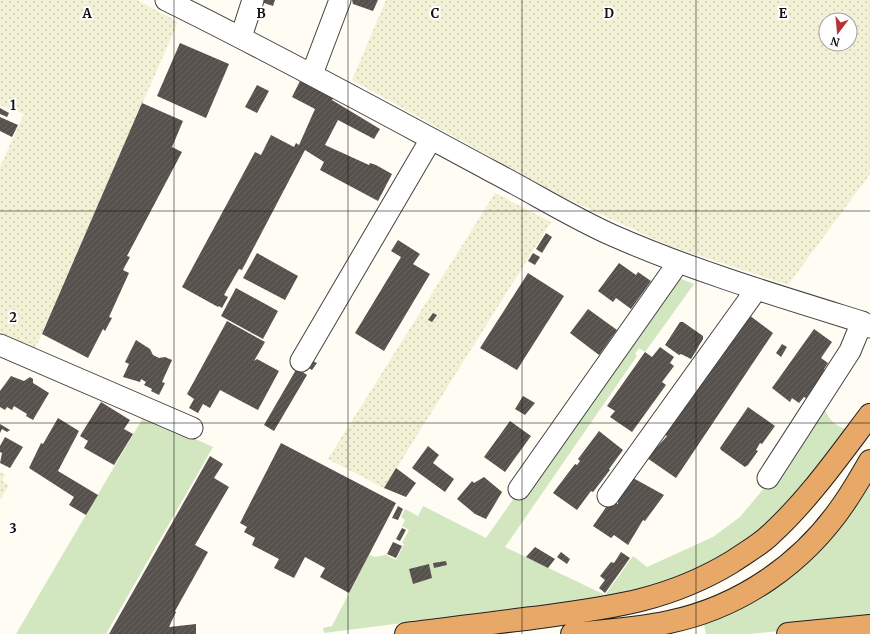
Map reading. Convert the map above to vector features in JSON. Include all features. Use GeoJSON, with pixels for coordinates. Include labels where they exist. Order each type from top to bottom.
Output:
{"type":"FeatureCollection","features":[{"type":"Feature","properties":{"kind":"highway"},"geometry":{"type":"LineString","coordinates":[[406,634],[616,606],[650,599],[681,588],[714,572],[745,553],[770,535],[810,492],[870,415]]}},
{"type":"Feature","properties":{"kind":"highway"},"geometry":{"type":"LineString","coordinates":[[572,634],[643,627],[671,622],[711,610],[745,595],[776,575],[806,548],[845,503],[870,461]]}},
{"type":"Feature","properties":{"kind":"highway"},"geometry":{"type":"LineString","coordinates":[[788,634],[870,626]]}},
{"type":"Feature","properties":{"kind":"street"},"geometry":{"type":"LineString","coordinates":[[166,0],[241,36],[562,210],[612,235],[678,263],[756,290],[867,323],[768,478]]}},
{"type":"Feature","properties":{"kind":"street"},"geometry":{"type":"LineString","coordinates":[[241,36],[253,0]]}},
{"type":"Feature","properties":{"kind":"street"},"geometry":{"type":"LineString","coordinates":[[312,74],[340,0]]}},
{"type":"Feature","properties":{"kind":"street"},"geometry":{"type":"LineString","coordinates":[[301,361],[431,139]]}},
{"type":"Feature","properties":{"kind":"street"},"geometry":{"type":"LineString","coordinates":[[519,489],[678,263]]}},
{"type":"Feature","properties":{"kind":"street"},"geometry":{"type":"LineString","coordinates":[[608,496],[756,290]]}},
{"type":"Feature","properties":{"kind":"street"},"geometry":{"type":"LineString","coordinates":[[0,345],[192,428]]}},
{"type":"Feature","properties":{"kind":"shaded area"},"geometry":{"type":"Polygon","coordinates":[[[0,0],[137,0],[178,22],[35,349],[0,333],[0,167],[24,114],[0,105],[0,0]]]}},
{"type":"Feature","properties":{"kind":"shaded area"},"geometry":{"type":"Polygon","coordinates":[[[386,0],[870,0],[870,174],[788,285],[667,245],[557,194],[352,80],[386,0]]]}},
{"type":"Feature","properties":{"kind":"shaded area"},"geometry":{"type":"Polygon","coordinates":[[[495,193],[551,222],[384,488],[328,459],[495,193]]]}},
{"type":"Feature","properties":{"kind":"shaded area"},"geometry":{"type":"Polygon","coordinates":[[[0,472],[5,475],[2,481],[9,485],[0,500],[0,472]]]}},
{"type":"Feature","properties":{"kind":"green space"},"geometry":{"type":"Polygon","coordinates":[[[671,275],[694,284],[645,352],[639,348],[635,354],[637,356],[505,547],[605,595],[633,556],[647,567],[713,537],[740,517],[765,487],[823,406],[827,415],[832,421],[848,430],[800,491],[743,547],[673,583],[605,597],[324,633],[323,628],[332,626],[369,555],[375,557],[386,555],[396,560],[404,544],[402,543],[409,530],[402,526],[405,520],[401,517],[405,509],[418,516],[423,506],[486,538],[671,275]]]}},
{"type":"Feature","properties":{"kind":"green space"},"geometry":{"type":"Polygon","coordinates":[[[144,416],[213,447],[106,634],[16,634],[144,416]]]}},
{"type":"Feature","properties":{"kind":"green space"},"geometry":{"type":"Polygon","coordinates":[[[870,473],[870,622],[750,634],[706,634],[704,625],[729,614],[870,473]]]}},
{"type":"Feature","properties":{"kind":"building"},"geometry":{"type":"Polygon","coordinates":[[[262,0],[275,0],[273,6],[261,2],[262,0]]]}},
{"type":"Feature","properties":{"kind":"building"},"geometry":{"type":"Polygon","coordinates":[[[352,0],[378,0],[373,11],[353,4],[352,0]]]}},
{"type":"Feature","properties":{"kind":"building"},"geometry":{"type":"Polygon","coordinates":[[[180,43],[229,64],[206,118],[157,96],[180,43]]]}},
{"type":"Feature","properties":{"kind":"building"},"geometry":{"type":"Polygon","coordinates":[[[301,79],[334,97],[332,100],[380,129],[374,139],[338,120],[325,145],[369,165],[370,163],[376,165],[392,174],[378,201],[320,170],[324,162],[305,150],[242,270],[239,269],[224,295],[228,297],[222,308],[219,306],[218,307],[182,287],[255,152],[261,155],[271,135],[294,147],[296,143],[299,145],[315,109],[292,97],[301,79]]]}},
{"type":"Feature","properties":{"kind":"building"},"geometry":{"type":"Polygon","coordinates":[[[257,85],[269,91],[257,113],[245,107],[257,85]]]}},
{"type":"Feature","properties":{"kind":"building"},"geometry":{"type":"Polygon","coordinates":[[[142,103],[183,121],[172,147],[182,152],[127,256],[130,257],[123,270],[129,273],[109,317],[112,318],[105,331],[103,329],[88,358],[42,334],[142,103]]]}},
{"type":"Feature","properties":{"kind":"building"},"geometry":{"type":"Polygon","coordinates":[[[0,108],[9,113],[7,117],[0,114],[0,108]]]}},
{"type":"Feature","properties":{"kind":"building"},"geometry":{"type":"Polygon","coordinates":[[[0,117],[18,125],[12,137],[0,131],[0,117]]]}},
{"type":"Feature","properties":{"kind":"building"},"geometry":{"type":"Polygon","coordinates":[[[546,233],[552,237],[542,253],[536,249],[546,233]]]}},
{"type":"Feature","properties":{"kind":"building"},"geometry":{"type":"Polygon","coordinates":[[[398,240],[420,254],[413,264],[430,274],[384,351],[355,333],[401,257],[391,251],[398,240]]]}},
{"type":"Feature","properties":{"kind":"building"},"geometry":{"type":"Polygon","coordinates":[[[257,253],[298,276],[285,300],[243,278],[257,253]]]}},
{"type":"Feature","properties":{"kind":"building"},"geometry":{"type":"Polygon","coordinates":[[[533,253],[540,257],[535,265],[528,261],[533,253]]]}},
{"type":"Feature","properties":{"kind":"building"},"geometry":{"type":"Polygon","coordinates":[[[619,263],[636,275],[638,272],[651,281],[631,309],[616,298],[613,302],[598,291],[619,263]]]}},
{"type":"Feature","properties":{"kind":"building"},"geometry":{"type":"Polygon","coordinates":[[[528,273],[564,296],[517,370],[480,348],[528,273]]]}},
{"type":"Feature","properties":{"kind":"building"},"geometry":{"type":"Polygon","coordinates":[[[236,288],[278,311],[263,339],[221,316],[236,288]]]}},
{"type":"Feature","properties":{"kind":"building"},"geometry":{"type":"Polygon","coordinates":[[[588,309],[617,330],[599,355],[570,333],[588,309]]]}},
{"type":"Feature","properties":{"kind":"building"},"geometry":{"type":"Polygon","coordinates":[[[745,312],[773,333],[676,478],[647,458],[667,436],[662,433],[745,312]]]}},
{"type":"Feature","properties":{"kind":"building"},"geometry":{"type":"Polygon","coordinates":[[[433,313],[437,315],[432,322],[428,320],[433,313]]]}},
{"type":"Feature","properties":{"kind":"building"},"geometry":{"type":"Polygon","coordinates":[[[227,321],[265,342],[254,361],[257,359],[279,371],[258,410],[220,390],[210,408],[203,404],[198,413],[189,408],[194,399],[187,394],[227,321]]]}},
{"type":"Feature","properties":{"kind":"building"},"geometry":{"type":"Polygon","coordinates":[[[680,322],[683,322],[703,336],[703,339],[691,359],[681,354],[679,355],[665,345],[680,322]]]}},
{"type":"Feature","properties":{"kind":"building"},"geometry":{"type":"Polygon","coordinates":[[[814,329],[832,342],[821,358],[828,363],[824,369],[826,370],[806,398],[804,397],[799,403],[792,398],[790,402],[772,388],[814,329]]]}},
{"type":"Feature","properties":{"kind":"building"},"geometry":{"type":"Polygon","coordinates":[[[136,340],[150,349],[153,355],[159,358],[165,357],[172,360],[162,382],[165,383],[159,395],[144,385],[146,382],[141,379],[140,382],[123,377],[129,364],[125,362],[136,340]]]}},
{"type":"Feature","properties":{"kind":"building"},"geometry":{"type":"Polygon","coordinates":[[[782,344],[787,347],[781,357],[776,353],[782,344]]]}},
{"type":"Feature","properties":{"kind":"building"},"geometry":{"type":"Polygon","coordinates":[[[660,347],[674,357],[670,363],[674,366],[662,382],[666,385],[632,432],[610,417],[615,411],[607,406],[645,352],[652,357],[660,347]]]}},
{"type":"Feature","properties":{"kind":"building"},"geometry":{"type":"Polygon","coordinates":[[[311,360],[317,363],[312,370],[307,367],[311,360]]]}},
{"type":"Feature","properties":{"kind":"building"},"geometry":{"type":"Polygon","coordinates":[[[297,368],[307,375],[274,431],[264,425],[297,368]]]}},
{"type":"Feature","properties":{"kind":"building"},"geometry":{"type":"Polygon","coordinates":[[[11,376],[24,381],[30,377],[33,379],[33,383],[49,393],[33,420],[26,416],[27,414],[14,406],[12,410],[7,407],[5,410],[0,407],[0,391],[11,376]]]}},
{"type":"Feature","properties":{"kind":"building"},"geometry":{"type":"Polygon","coordinates":[[[523,396],[535,403],[525,415],[515,409],[523,396]]]}},
{"type":"Feature","properties":{"kind":"building"},"geometry":{"type":"Polygon","coordinates":[[[101,402],[130,420],[124,429],[133,434],[114,465],[84,448],[88,441],[80,436],[101,402]]]}},
{"type":"Feature","properties":{"kind":"building"},"geometry":{"type":"Polygon","coordinates":[[[748,407],[775,426],[762,444],[760,443],[756,450],[758,451],[745,467],[720,448],[748,407]]]}},
{"type":"Feature","properties":{"kind":"building"},"geometry":{"type":"Polygon","coordinates":[[[58,418],[79,431],[58,471],[98,495],[86,515],[69,505],[74,497],[29,468],[41,443],[43,444],[58,418]]]}},
{"type":"Feature","properties":{"kind":"building"},"geometry":{"type":"Polygon","coordinates":[[[510,421],[531,436],[505,472],[484,457],[510,421]]]}},
{"type":"Feature","properties":{"kind":"building"},"geometry":{"type":"Polygon","coordinates":[[[0,424],[10,430],[7,432],[2,429],[0,433],[0,424]]]}},
{"type":"Feature","properties":{"kind":"building"},"geometry":{"type":"Polygon","coordinates":[[[599,431],[623,450],[609,469],[610,470],[593,492],[591,491],[577,510],[553,493],[575,464],[577,465],[580,461],[578,459],[599,431]]]}},
{"type":"Feature","properties":{"kind":"building"},"geometry":{"type":"Polygon","coordinates":[[[5,437],[23,447],[10,468],[0,463],[2,453],[0,452],[0,446],[5,437]]]}},
{"type":"Feature","properties":{"kind":"building"},"geometry":{"type":"Polygon","coordinates":[[[281,443],[396,503],[349,593],[320,577],[325,568],[305,557],[294,578],[274,568],[279,559],[252,545],[255,538],[244,532],[247,527],[240,523],[281,443]]]}},
{"type":"Feature","properties":{"kind":"building"},"geometry":{"type":"Polygon","coordinates":[[[428,446],[439,455],[433,463],[454,479],[445,492],[412,468],[428,446]]]}},
{"type":"Feature","properties":{"kind":"building"},"geometry":{"type":"Polygon","coordinates":[[[210,456],[223,464],[214,478],[229,487],[195,545],[208,552],[175,611],[176,612],[169,627],[196,624],[196,634],[109,634],[210,456]]]}},
{"type":"Feature","properties":{"kind":"building"},"geometry":{"type":"Polygon","coordinates":[[[396,468],[416,483],[406,497],[384,488],[396,468]]]}},
{"type":"Feature","properties":{"kind":"building"},"geometry":{"type":"Polygon","coordinates":[[[484,477],[502,492],[486,519],[475,514],[457,499],[472,481],[474,483],[484,477]]]}},
{"type":"Feature","properties":{"kind":"building"},"geometry":{"type":"Polygon","coordinates":[[[633,478],[664,495],[645,521],[643,520],[628,545],[614,535],[611,538],[593,526],[611,500],[618,504],[618,498],[633,478]]]}},
{"type":"Feature","properties":{"kind":"building"},"geometry":{"type":"Polygon","coordinates":[[[398,506],[403,509],[398,520],[392,518],[398,506]]]}},
{"type":"Feature","properties":{"kind":"building"},"geometry":{"type":"Polygon","coordinates":[[[402,528],[406,530],[400,541],[396,539],[402,528]]]}},
{"type":"Feature","properties":{"kind":"building"},"geometry":{"type":"Polygon","coordinates":[[[393,542],[402,546],[396,558],[387,554],[393,542]]]}},
{"type":"Feature","properties":{"kind":"building"},"geometry":{"type":"Polygon","coordinates":[[[535,547],[555,559],[548,568],[526,557],[535,547]]]}},
{"type":"Feature","properties":{"kind":"building"},"geometry":{"type":"Polygon","coordinates":[[[561,552],[570,559],[567,564],[557,557],[561,552]]]}},
{"type":"Feature","properties":{"kind":"building"},"geometry":{"type":"Polygon","coordinates":[[[621,552],[630,558],[605,593],[599,588],[605,580],[600,576],[611,562],[614,563],[621,552]]]}},
{"type":"Feature","properties":{"kind":"building"},"geometry":{"type":"Polygon","coordinates":[[[446,561],[447,565],[434,568],[433,563],[446,561]]]}},
{"type":"Feature","properties":{"kind":"building"},"geometry":{"type":"Polygon","coordinates":[[[429,564],[432,578],[413,584],[409,569],[429,564]]]}}]}
